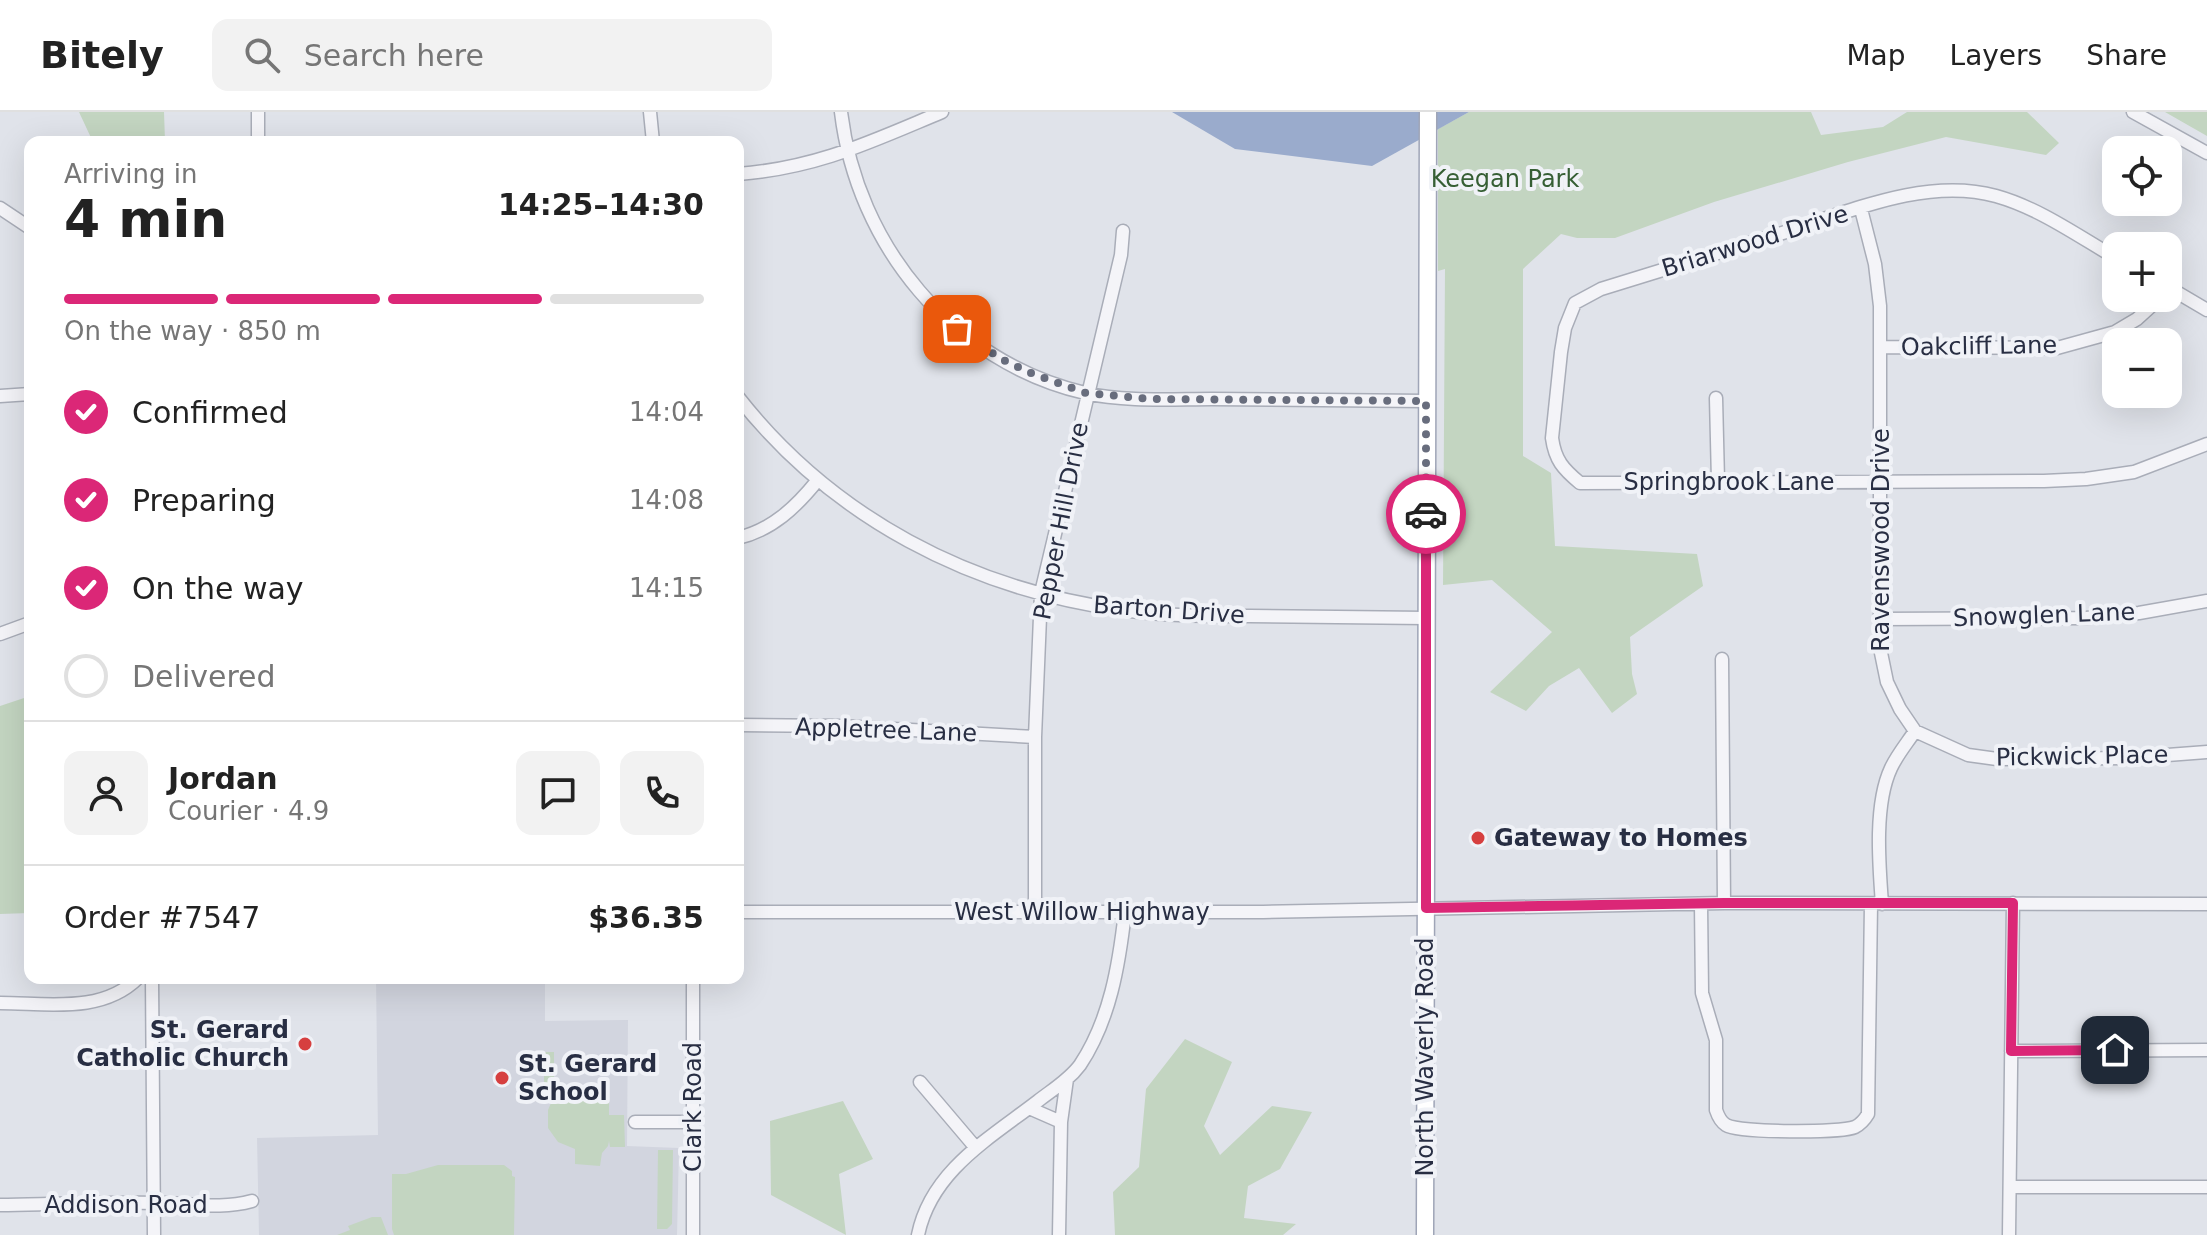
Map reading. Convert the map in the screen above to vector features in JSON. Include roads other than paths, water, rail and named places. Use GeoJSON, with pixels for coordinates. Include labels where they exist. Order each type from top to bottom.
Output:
{"type":"FeatureCollection","features":[{"type":"Feature","properties":{"kind":"main road","name":"North Waverly Road"},"geometry":{"type":"LineString","coordinates":[[1425,1235],[1428,112]]}},
{"type":"Feature","properties":{"kind":"street"},"geometry":{"type":"LineString","coordinates":[[258,112],[258,136]]}},
{"type":"Feature","properties":{"kind":"street"},"geometry":{"type":"LineString","coordinates":[[650,112],[652,136]]}},
{"type":"Feature","properties":{"kind":"street"},"geometry":{"type":"LineString","coordinates":[[841,112],[848,151],[862,196],[885,245],[926,301],[957,329],[1001,359],[1086,393],[1151,399],[1426,401]]}},
{"type":"Feature","properties":{"kind":"street"},"geometry":{"type":"LineString","coordinates":[[744,173],[795,167],[848,151],[942,112]]}},
{"type":"Feature","properties":{"kind":"street"},"geometry":{"type":"LineString","coordinates":[[2133,112],[2207,153]]}},
{"type":"Feature","properties":{"kind":"street","name":"Briarwood Drive"},"geometry":{"type":"LineString","coordinates":[[1580,483],[1554,456],[1552,438],[1561,352],[1565,328],[1575,303],[1601,289],[1904,196],[1936,191],[1966,191],[1996,196],[2034,211],[2102,250]]}},
{"type":"Feature","properties":{"kind":"street"},"geometry":{"type":"LineString","coordinates":[[0,208],[24,224]]}},
{"type":"Feature","properties":{"kind":"street","name":"Ravenswood Drive"},"geometry":{"type":"LineString","coordinates":[[1861,209],[1875,264],[1881,347],[1882,666],[1900,709],[1915,731]]}},
{"type":"Feature","properties":{"kind":"street","name":"Pepper Hill Drive"},"geometry":{"type":"LineString","coordinates":[[1035,911],[1035,737],[1041,593],[1121,255],[1123,231]]}},
{"type":"Feature","properties":{"kind":"street"},"geometry":{"type":"LineString","coordinates":[[2182,296],[2207,310]]}},
{"type":"Feature","properties":{"kind":"street","name":"Oakcliff Lane"},"geometry":{"type":"LineString","coordinates":[[1881,347],[2057,348],[2115,332],[2145,312]]}},
{"type":"Feature","properties":{"kind":"street"},"geometry":{"type":"LineString","coordinates":[[0,396],[24,394]]}},
{"type":"Feature","properties":{"kind":"street"},"geometry":{"type":"LineString","coordinates":[[1716,398],[1718,481]]}},
{"type":"Feature","properties":{"kind":"street","name":"Barton Drive"},"geometry":{"type":"LineString","coordinates":[[744,404],[778,444],[817,481],[879,526],[941,559],[1000,582],[1077,603],[1156,614],[1426,618]]}},
{"type":"Feature","properties":{"kind":"street","name":"Springbrook Lane"},"geometry":{"type":"LineString","coordinates":[[1580,483],[2086,479],[2134,472],[2207,444]]}},
{"type":"Feature","properties":{"kind":"street"},"geometry":{"type":"LineString","coordinates":[[744,536],[767,527],[784,515],[817,481]]}},
{"type":"Feature","properties":{"kind":"street","name":"Snowglen Lane"},"geometry":{"type":"LineString","coordinates":[[1880,619],[2086,618],[2139,613],[2207,601]]}},
{"type":"Feature","properties":{"kind":"street"},"geometry":{"type":"LineString","coordinates":[[0,634],[24,625]]}},
{"type":"Feature","properties":{"kind":"street"},"geometry":{"type":"LineString","coordinates":[[1722,659],[1724,903]]}},
{"type":"Feature","properties":{"kind":"street","name":"Appletree Lane"},"geometry":{"type":"LineString","coordinates":[[744,725],[840,726],[1035,737]]}},
{"type":"Feature","properties":{"kind":"street"},"geometry":{"type":"LineString","coordinates":[[1701,904],[1702,993],[1716,1040],[1716,1110],[1725,1125],[1749,1130],[1838,1131],[1854,1128],[1863,1122],[1870,1100],[1884,790],[1890,769],[1915,731]]}},
{"type":"Feature","properties":{"kind":"street","name":"Pickwick Place"},"geometry":{"type":"LineString","coordinates":[[1915,731],[1968,755],[1997,759],[2128,758],[2207,752]]}},
{"type":"Feature","properties":{"kind":"street","name":"West Willow Highway"},"geometry":{"type":"LineString","coordinates":[[744,912],[1125,912],[1724,903],[2207,904]]}},
{"type":"Feature","properties":{"kind":"street"},"geometry":{"type":"LineString","coordinates":[[2009,1235],[2013,903]]}},
{"type":"Feature","properties":{"kind":"street"},"geometry":{"type":"LineString","coordinates":[[918,1235],[926,1206],[951,1171],[976,1148],[1067,1079],[1080,1064],[1110,999],[1119,961],[1125,912]]}},
{"type":"Feature","properties":{"kind":"street"},"geometry":{"type":"LineString","coordinates":[[0,1003],[81,1004],[118,994],[130,984]]}},
{"type":"Feature","properties":{"kind":"street"},"geometry":{"type":"LineString","coordinates":[[152,984],[154,1235]]}},
{"type":"Feature","properties":{"kind":"street","name":"Clark Road"},"geometry":{"type":"LineString","coordinates":[[693,984],[693,1235]]}},
{"type":"Feature","properties":{"kind":"street"},"geometry":{"type":"LineString","coordinates":[[2011,1051],[2207,1050]]}},
{"type":"Feature","properties":{"kind":"street"},"geometry":{"type":"LineString","coordinates":[[1059,1235],[1061,1122],[1067,1079]]}},
{"type":"Feature","properties":{"kind":"street"},"geometry":{"type":"LineString","coordinates":[[920,1082],[976,1148]]}},
{"type":"Feature","properties":{"kind":"street"},"geometry":{"type":"LineString","coordinates":[[1029,1108],[1061,1122]]}},
{"type":"Feature","properties":{"kind":"street"},"geometry":{"type":"LineString","coordinates":[[635,1122],[693,1122]]}},
{"type":"Feature","properties":{"kind":"street"},"geometry":{"type":"LineString","coordinates":[[2010,1187],[2207,1187]]}},
{"type":"Feature","properties":{"kind":"street","name":"Addison Road"},"geometry":{"type":"LineString","coordinates":[[0,1205],[236,1205],[252,1201]]}},
{"type":"Feature","properties":{"kind":"water"},"geometry":{"type":"Polygon","coordinates":[[[1172,112],[1469,112],[1372,166],[1235,149],[1172,112]]]}},
{"type":"Feature","properties":{"kind":"place","name":"Gateway to Homes"},"geometry":{"type":"Point","coordinates":[1478,838]}},
{"type":"Feature","properties":{"kind":"place","name":"St. Gerard Catholic Church"},"geometry":{"type":"Point","coordinates":[305,1044]}},
{"type":"Feature","properties":{"kind":"place","name":"St. Gerard School"},"geometry":{"type":"Point","coordinates":[502,1078]}},
{"type":"Feature","properties":{"kind":"park label","name":"Keegan Park"},"geometry":{"type":"Point","coordinates":[1505,179]}}]}
